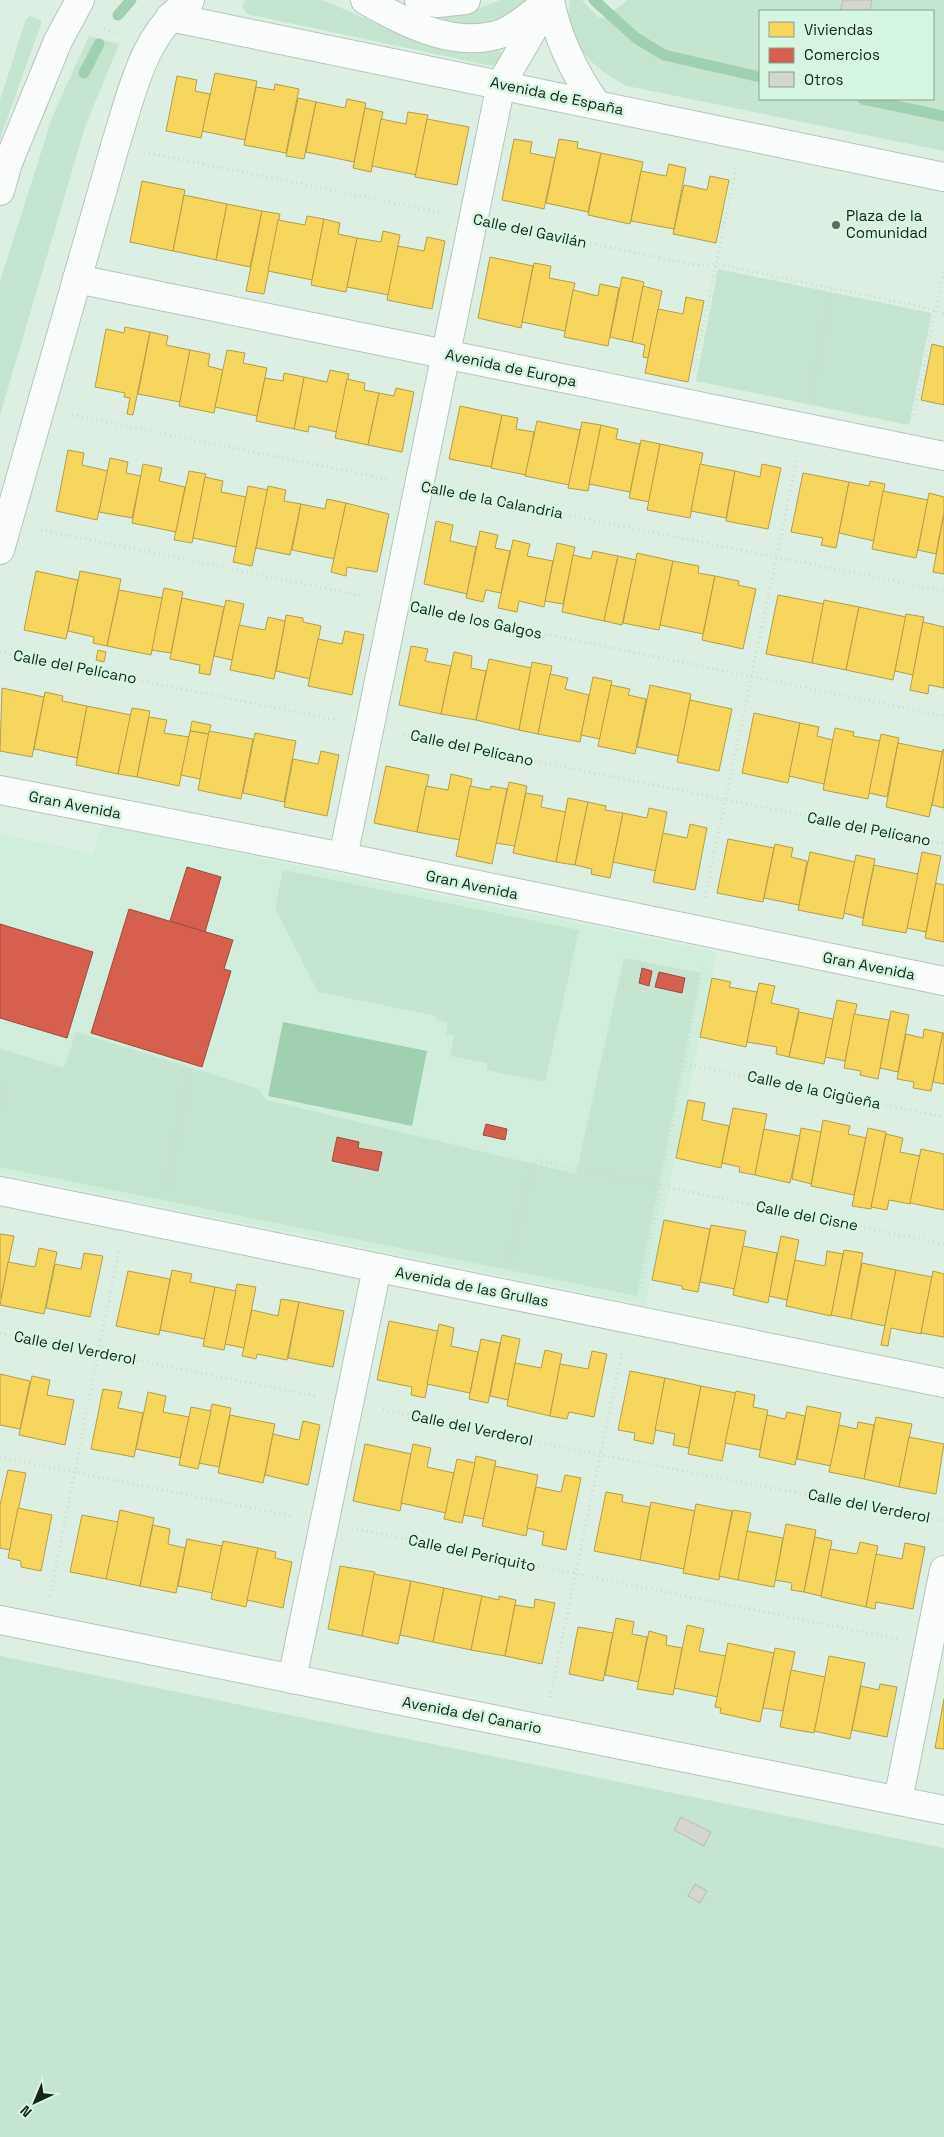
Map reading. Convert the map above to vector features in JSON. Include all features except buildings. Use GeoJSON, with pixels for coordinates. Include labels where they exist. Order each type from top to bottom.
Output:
{"type":"FeatureCollection","features":[{"type":"Feature","properties":{"kind":"street"},"geometry":{"type":"LineString","coordinates":[[0,191],[8,164],[58,41],[80,0]]}},
{"type":"Feature","properties":{"kind":"street"},"geometry":{"type":"LineString","coordinates":[[365,0],[395,17],[435,32],[457,38],[480,39],[504,32],[521,23],[550,0]]}},
{"type":"Feature","properties":{"kind":"street"},"geometry":{"type":"LineString","coordinates":[[419,0],[437,3],[466,0]]}},
{"type":"Feature","properties":{"kind":"street"},"geometry":{"type":"LineString","coordinates":[[342,857],[501,84],[550,0]]}},
{"type":"Feature","properties":{"kind":"street"},"geometry":{"type":"LineString","coordinates":[[550,0],[553,16],[568,56],[596,104]]}},
{"type":"Feature","properties":{"kind":"street"},"geometry":{"type":"LineString","coordinates":[[0,550],[115,146],[150,44],[180,8]]}},
{"type":"Feature","properties":{"kind":"street","name":"Avenida de España"},"geometry":{"type":"LineString","coordinates":[[180,8],[501,84],[944,177]]}},
{"type":"Feature","properties":{"kind":"street","name":"Avenida de Europa"},"geometry":{"type":"LineString","coordinates":[[77,279],[944,456]]}},
{"type":"Feature","properties":{"kind":"street","name":"Gran Avenida"},"geometry":{"type":"LineString","coordinates":[[0,790],[342,857],[944,981]]}},
{"type":"Feature","properties":{"kind":"street","name":"Avenida de las Grullas"},"geometry":{"type":"LineString","coordinates":[[0,1191],[944,1383]]}},
{"type":"Feature","properties":{"kind":"street"},"geometry":{"type":"LineString","coordinates":[[292,1679],[377,1268]]}},
{"type":"Feature","properties":{"kind":"street"},"geometry":{"type":"LineString","coordinates":[[898,1800],[944,1570]]}},
{"type":"Feature","properties":{"kind":"street","name":"Avenida del Canario"},"geometry":{"type":"LineString","coordinates":[[0,1620],[944,1810]]}},
{"type":"Feature","properties":{"kind":"path"},"geometry":{"type":"LineString","coordinates":[[102,28],[125,35]]}},
{"type":"Feature","properties":{"kind":"path","name":"Calle del Gavilán"},"geometry":{"type":"LineString","coordinates":[[115,146],[695,265],[716,264],[936,310],[944,314]]}},
{"type":"Feature","properties":{"kind":"path"},"geometry":{"type":"LineString","coordinates":[[692,376],[736,164]]}},
{"type":"Feature","properties":{"kind":"path"},"geometry":{"type":"LineString","coordinates":[[913,421],[944,268]]}},
{"type":"Feature","properties":{"kind":"path"},"geometry":{"type":"LineString","coordinates":[[543,1729],[629,1319],[638,1300],[661,1187],[703,969],[694,951],[832,288]]}},
{"type":"Feature","properties":{"kind":"path","name":"Calle de la Calandria"},"geometry":{"type":"LineString","coordinates":[[40,408],[944,591]]}},
{"type":"Feature","properties":{"kind":"path","name":"Calle de los Galgos"},"geometry":{"type":"LineString","coordinates":[[8,523],[944,716]]}},
{"type":"Feature","properties":{"kind":"path","name":"Calle del Pelícano"},"geometry":{"type":"LineString","coordinates":[[0,652],[944,844]]}},
{"type":"Feature","properties":{"kind":"path","name":"Calle de la Cigüeña"},"geometry":{"type":"LineString","coordinates":[[685,1064],[944,1117]]}},
{"type":"Feature","properties":{"kind":"path"},"geometry":{"type":"LineString","coordinates":[[165,1194],[189,1074]]}},
{"type":"Feature","properties":{"kind":"path"},"geometry":{"type":"LineString","coordinates":[[0,1086],[3,1092],[0,1109]]}},
{"type":"Feature","properties":{"kind":"path","name":"Calle del Cisne"},"geometry":{"type":"LineString","coordinates":[[507,1264],[535,1160],[944,1244]]}},
{"type":"Feature","properties":{"kind":"path"},"geometry":{"type":"LineString","coordinates":[[44,1628],[126,1217]]}},
{"type":"Feature","properties":{"kind":"path","name":"Calle del Verderol"},"geometry":{"type":"LineString","coordinates":[[0,1333],[349,1402],[601,1455],[944,1521]]}},
{"type":"Feature","properties":{"kind":"path","name":"Calle del Periquito"},"geometry":{"type":"LineString","coordinates":[[0,1457],[929,1646]]}},
{"type":"Feature","properties":{"kind":"shaded area"},"geometry":{"type":"Polygon","coordinates":[[[245,0],[322,0],[433,47],[467,52],[498,49],[505,56],[496,67],[247,14],[242,7],[245,0]]]}},
{"type":"Feature","properties":{"kind":"shaded area"},"geometry":{"type":"Polygon","coordinates":[[[500,0],[530,0],[496,21],[475,26],[463,25],[436,17],[473,11],[500,0]]]}},
{"type":"Feature","properties":{"kind":"shaded area"},"geometry":{"type":"Polygon","coordinates":[[[570,0],[582,0],[598,17],[605,18],[627,0],[944,0],[944,151],[627,86],[592,62],[576,41],[571,29],[569,15],[570,0]]]}},
{"type":"Feature","properties":{"kind":"shaded area"},"geometry":{"type":"Polygon","coordinates":[[[30,16],[41,20],[41,24],[0,139],[0,100],[26,19],[30,16]]]}},
{"type":"Feature","properties":{"kind":"shaded area"},"geometry":{"type":"Polygon","coordinates":[[[89,36],[119,44],[85,127],[0,415],[0,281],[53,115],[89,36]]]}},
{"type":"Feature","properties":{"kind":"shaded area"},"geometry":{"type":"Polygon","coordinates":[[[718,269],[932,313],[909,425],[696,381],[718,269]]]}},
{"type":"Feature","properties":{"kind":"shaded area"},"geometry":{"type":"Polygon","coordinates":[[[102,825],[717,952],[646,1305],[0,1174],[0,834],[93,853],[102,825]]]}},
{"type":"Feature","properties":{"kind":"shaded area"},"geometry":{"type":"Polygon","coordinates":[[[283,870],[579,930],[545,1082],[486,1070],[487,1063],[450,1056],[454,1036],[446,1034],[448,1023],[436,1020],[437,1016],[318,992],[275,908],[283,870]]]}},
{"type":"Feature","properties":{"kind":"shaded area"},"geometry":{"type":"Polygon","coordinates":[[[624,958],[701,973],[637,1296],[0,1167],[0,1049],[64,1068],[76,1032],[259,1089],[266,1100],[576,1174],[624,958]]]}},
{"type":"Feature","properties":{"kind":"shaded area"},"geometry":{"type":"Polygon","coordinates":[[[283,1022],[427,1051],[412,1126],[268,1096],[283,1022]]]}},
{"type":"Feature","properties":{"kind":"shaded area"},"geometry":{"type":"Polygon","coordinates":[[[0,1656],[944,1848],[944,2137],[0,2137],[0,1656]]]}},
{"type":"Feature","properties":{"kind":"waterway"},"geometry":{"type":"LineString","coordinates":[[118,15],[131,0]]}},
{"type":"Feature","properties":{"kind":"waterway"},"geometry":{"type":"LineString","coordinates":[[594,0],[636,38],[664,55],[759,77]]}},
{"type":"Feature","properties":{"kind":"waterway"},"geometry":{"type":"LineString","coordinates":[[84,73],[99,44]]}},
{"type":"Feature","properties":{"kind":"waterway"},"geometry":{"type":"LineString","coordinates":[[868,100],[944,116]]}},
{"type":"Feature","properties":{"kind":"place","name":"Plaza de la Comunidad"},"geometry":{"type":"Point","coordinates":[836,225]}}]}
